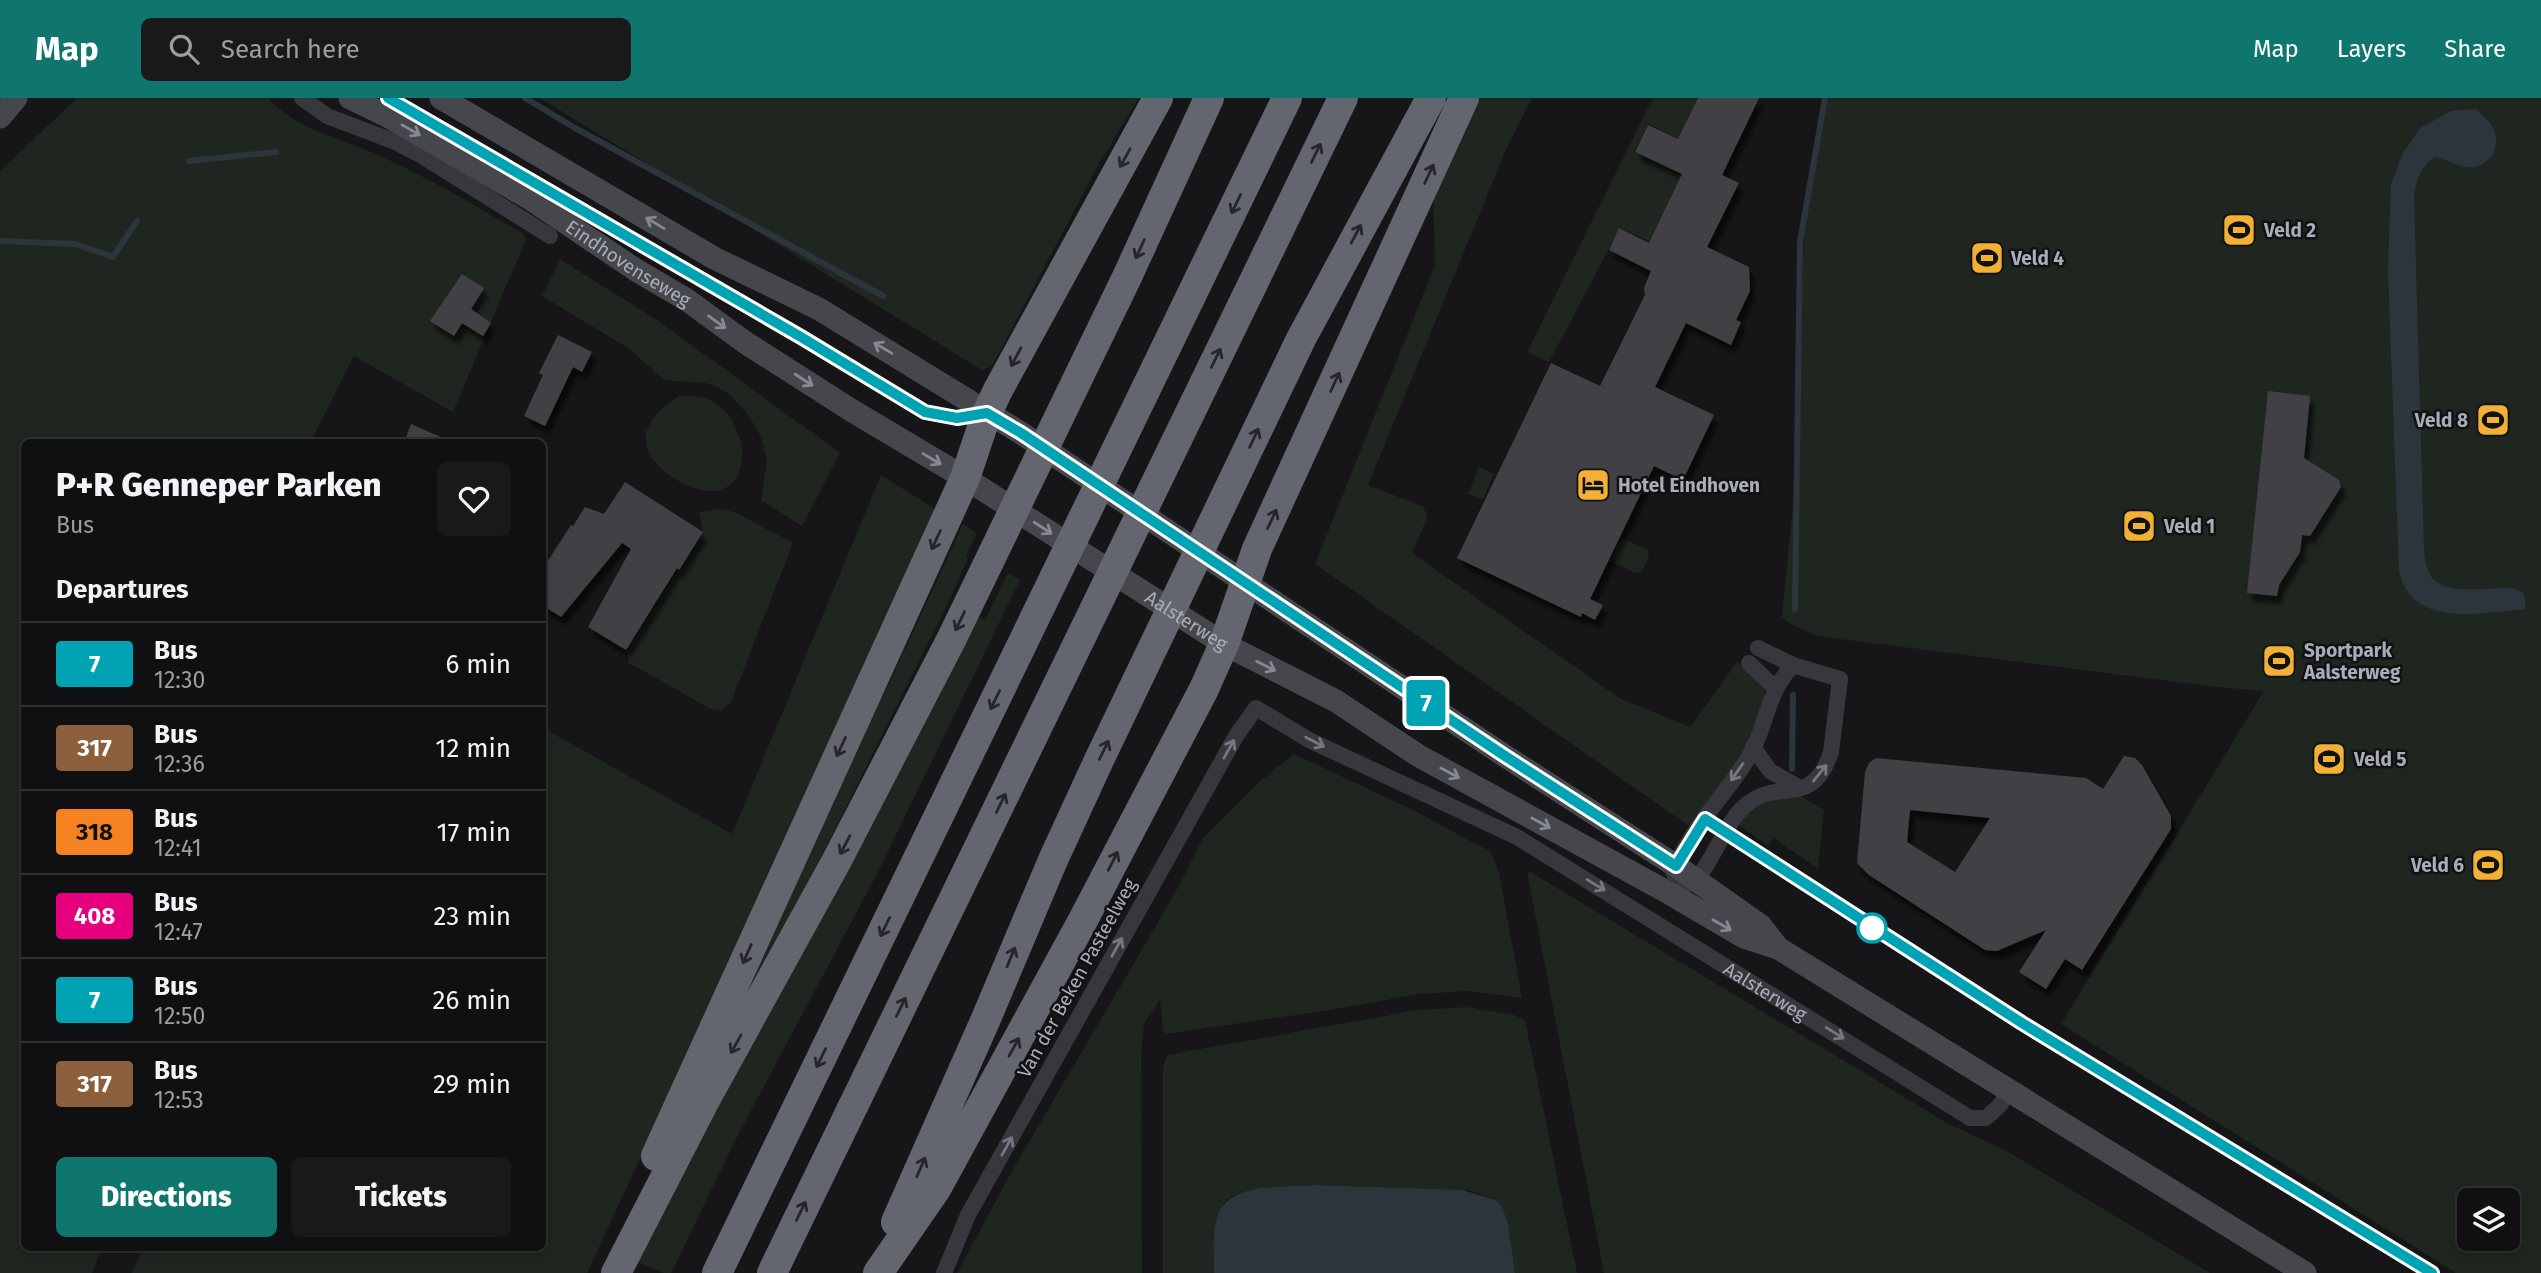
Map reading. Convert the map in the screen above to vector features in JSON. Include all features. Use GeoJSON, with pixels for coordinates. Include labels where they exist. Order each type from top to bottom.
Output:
{"type":"FeatureCollection","features":[{"type":"Feature","properties":{"kind":"highway"},"geometry":{"type":"LineString","coordinates":[[638,1227],[656,1152],[965,478],[987,413],[1158,98]]}},
{"type":"Feature","properties":{"kind":"highway"},"geometry":{"type":"LineString","coordinates":[[615,1273],[894,752],[1066,402],[1209,98]]}},
{"type":"Feature","properties":{"kind":"highway"},"geometry":{"type":"LineString","coordinates":[[717,1273],[1287,98]]}},
{"type":"Feature","properties":{"kind":"highway"},"geometry":{"type":"LineString","coordinates":[[772,1273],[1343,98]]}},
{"type":"Feature","properties":{"kind":"highway"},"geometry":{"type":"LineString","coordinates":[[872,1273],[932,1142],[1053,860],[1149,658],[1301,339],[1431,98]]}},
{"type":"Feature","properties":{"kind":"highway"},"geometry":{"type":"LineString","coordinates":[[878,1273],[936,1189],[1082,922],[1204,689],[1224,644],[1257,549],[1464,98]]}},
{"type":"Feature","properties":{"kind":"main road"},"geometry":{"type":"LineString","coordinates":[[0,117],[16,98]]}},
{"type":"Feature","properties":{"kind":"main road","name":"Eindhovenseweg"},"geometry":{"type":"LineString","coordinates":[[350,98],[389,117],[529,198],[613,255],[687,300],[747,343],[900,439]]}},
{"type":"Feature","properties":{"kind":"main road","name":"Aalsterweg"},"geometry":{"type":"LineString","coordinates":[[441,98],[714,258],[819,309],[1021,433],[1515,763],[1676,866],[1761,926],[1778,948]]}},
{"type":"Feature","properties":{"kind":"main road","name":"Aalsterweg"},"geometry":{"type":"LineString","coordinates":[[900,439],[1224,644],[1336,701],[1419,756],[1744,937],[1778,948],[2305,1273]]}},
{"type":"Feature","properties":{"kind":"street","name":"Eindhovenseweg"},"geometry":{"type":"LineString","coordinates":[[302,98],[327,116],[393,141],[422,156],[550,236]]}},
{"type":"Feature","properties":{"kind":"street"},"geometry":{"type":"LineString","coordinates":[[1669,893],[1696,880],[1726,832],[1749,802],[1800,788],[1820,778],[1828,764],[1839,679],[1793,665],[1758,648]]}},
{"type":"Feature","properties":{"kind":"street"},"geometry":{"type":"LineString","coordinates":[[1749,663],[1775,688]]}},
{"type":"Feature","properties":{"kind":"street"},"geometry":{"type":"LineString","coordinates":[[1669,893],[1676,866],[1754,747],[1775,688],[1793,665]]}},
{"type":"Feature","properties":{"kind":"street","name":"Aalsterweg"},"geometry":{"type":"LineString","coordinates":[[1256,708],[1309,740],[1517,837],[1970,1118],[1986,1118],[2000,1105],[2010,1090]]}},
{"type":"Feature","properties":{"kind":"street","name":"Van der Beken Pasteelweg"},"geometry":{"type":"LineString","coordinates":[[944,1273],[975,1203],[1236,736],[1256,708]]}},
{"type":"Feature","properties":{"kind":"street"},"geometry":{"type":"LineString","coordinates":[[1754,747],[1770,771],[1800,788]]}},
{"type":"Feature","properties":{"kind":"street","name":"Aalsterweg"},"geometry":{"type":"LineString","coordinates":[[1481,790],[1506,817],[1517,837]]}},
{"type":"Feature","properties":{"kind":"shaded area"},"geometry":{"type":"Polygon","coordinates":[[[77,98],[268,98],[291,118],[414,172],[505,223],[523,234],[526,239],[453,412],[354,356],[312,439],[21,439],[21,1251],[101,1251],[92,1273],[0,1273],[0,171],[77,98]]]}},
{"type":"Feature","properties":{"kind":"shaded area"},"geometry":{"type":"Polygon","coordinates":[[[540,98],[1139,98],[1100,162],[992,366],[982,370],[540,98]]]}},
{"type":"Feature","properties":{"kind":"shaded area"},"geometry":{"type":"Polygon","coordinates":[[[1475,98],[1532,98],[1505,152],[1368,485],[1424,507],[1427,518],[1412,553],[1621,699],[1690,727],[1737,662],[1755,675],[1765,694],[1757,728],[1724,781],[1689,826],[1315,564],[1435,265],[1433,192],[1475,98]]]}},
{"type":"Feature","properties":{"kind":"shaded area"},"geometry":{"type":"Polygon","coordinates":[[[1653,98],[1700,98],[1681,140],[1648,124],[1634,152],[1682,175],[1650,242],[1620,228],[1549,362],[1527,352],[1653,98]]]}},
{"type":"Feature","properties":{"kind":"shaded area","name":"Sportpark Aalsterweg"},"geometry":{"type":"Polygon","coordinates":[[[1823,98],[2541,98],[2541,1273],[2456,1273],[2061,1024],[2264,691],[1817,636],[1782,617],[1793,504],[1805,215],[1823,98]]]}},
{"type":"Feature","properties":{"kind":"shaded area"},"geometry":{"type":"Polygon","coordinates":[[[2476,109],[2494,130],[2496,144],[2491,157],[2474,167],[2435,157],[2420,174],[2414,196],[2424,548],[2427,568],[2433,579],[2442,585],[2468,589],[2508,588],[2523,593],[2525,599],[2525,609],[2469,614],[2433,610],[2418,602],[2406,589],[2399,571],[2388,272],[2391,184],[2403,153],[2420,128],[2451,111],[2476,109]]]}},
{"type":"Feature","properties":{"kind":"shaded area"},"geometry":{"type":"Polygon","coordinates":[[[560,259],[660,322],[840,453],[802,526],[761,500],[767,461],[761,437],[749,416],[730,395],[705,383],[664,380],[628,348],[542,296],[560,259]]]}},
{"type":"Feature","properties":{"kind":"shaded area"},"geometry":{"type":"Polygon","coordinates":[[[679,396],[693,396],[715,403],[727,413],[736,428],[742,459],[739,473],[724,489],[703,490],[680,482],[669,475],[649,454],[646,433],[650,423],[679,396]]]}},
{"type":"Feature","properties":{"kind":"shaded area"},"geometry":{"type":"Polygon","coordinates":[[[1479,467],[1494,474],[1483,499],[1468,494],[1479,467]]]}},
{"type":"Feature","properties":{"kind":"shaded area"},"geometry":{"type":"Polygon","coordinates":[[[881,475],[935,509],[909,581],[587,1273],[132,1273],[142,1251],[546,1251],[546,730],[732,834],[881,475]]]}},
{"type":"Feature","properties":{"kind":"shaded area"},"geometry":{"type":"Polygon","coordinates":[[[719,509],[735,512],[793,543],[731,702],[721,711],[711,709],[629,663],[626,650],[703,532],[699,512],[719,509]]]}},
{"type":"Feature","properties":{"kind":"shaded area"},"geometry":{"type":"Polygon","coordinates":[[[963,524],[977,533],[951,597],[788,924],[709,1065],[847,754],[885,692],[963,524]]]}},
{"type":"Feature","properties":{"kind":"shaded area"},"geometry":{"type":"Polygon","coordinates":[[[1622,538],[1649,551],[1641,572],[1635,573],[1609,560],[1622,538]]]}},
{"type":"Feature","properties":{"kind":"shaded area"},"geometry":{"type":"Polygon","coordinates":[[[1008,573],[1020,580],[878,872],[737,1137],[671,1273],[664,1273],[634,1261],[974,615],[985,620],[1008,573]]]}},
{"type":"Feature","properties":{"kind":"shaded area"},"geometry":{"type":"Polygon","coordinates":[[[1294,754],[1411,809],[1491,852],[1499,873],[1522,998],[1468,991],[1419,994],[1166,1034],[1163,1031],[1160,999],[1144,1024],[1141,1057],[1142,1273],[957,1273],[1013,1169],[1174,895],[1203,838],[1258,783],[1294,754]]]}},
{"type":"Feature","properties":{"kind":"shaded area"},"geometry":{"type":"Polygon","coordinates":[[[1799,795],[1824,810],[1818,869],[1774,838],[1768,846],[1738,824],[1757,807],[1799,795]]]}},
{"type":"Feature","properties":{"kind":"shaded area"},"geometry":{"type":"Polygon","coordinates":[[[1529,871],[1949,1124],[2003,1149],[2210,1273],[1604,1273],[1529,871]]]}},
{"type":"Feature","properties":{"kind":"shaded area"},"geometry":{"type":"Polygon","coordinates":[[[1467,1007],[1514,1015],[1525,1020],[1577,1273],[1515,1273],[1508,1223],[1496,1200],[1472,1191],[1295,1186],[1243,1192],[1227,1200],[1222,1206],[1217,1224],[1214,1273],[1163,1273],[1163,1067],[1167,1055],[1418,1010],[1467,1007]]]}},
{"type":"Feature","properties":{"kind":"shaded area"},"geometry":{"type":"Polygon","coordinates":[[[1313,1185],[1462,1190],[1496,1200],[1508,1223],[1515,1273],[1214,1273],[1215,1225],[1223,1206],[1232,1198],[1258,1189],[1313,1185]]]}},
{"type":"Feature","properties":{"kind":"building"},"geometry":{"type":"Polygon","coordinates":[[[1698,98],[1759,98],[1722,175],[1739,183],[1707,247],[1749,267],[1750,291],[1736,320],[1741,322],[1731,345],[1686,323],[1655,387],[1714,415],[1683,480],[1654,466],[1590,599],[1603,605],[1595,620],[1582,613],[1581,617],[1457,558],[1551,363],[1600,386],[1645,295],[1644,288],[1651,271],[1609,250],[1619,228],[1649,243],[1682,174],[1635,152],[1648,125],[1678,139],[1698,98]]]}},
{"type":"Feature","properties":{"kind":"building"},"geometry":{"type":"Polygon","coordinates":[[[462,274],[484,288],[471,309],[491,323],[483,336],[462,323],[454,336],[430,321],[462,274]]]}},
{"type":"Feature","properties":{"kind":"building"},"geometry":{"type":"Polygon","coordinates":[[[558,335],[592,352],[582,372],[573,367],[545,426],[524,416],[543,375],[539,373],[558,335]]]}},
{"type":"Feature","properties":{"kind":"building"},"geometry":{"type":"Polygon","coordinates":[[[2268,391],[2310,396],[2304,458],[2339,480],[2341,487],[2310,536],[2302,535],[2300,552],[2279,585],[2277,596],[2247,593],[2268,391]]]}},
{"type":"Feature","properties":{"kind":"building"},"geometry":{"type":"Polygon","coordinates":[[[411,424],[445,439],[405,439],[411,424]]]}},
{"type":"Feature","properties":{"kind":"building"},"geometry":{"type":"Polygon","coordinates":[[[625,482],[703,532],[679,570],[677,568],[626,650],[588,627],[631,549],[622,543],[561,617],[546,608],[546,564],[585,507],[604,514],[625,482]]]}},
{"type":"Feature","properties":{"kind":"building"},"geometry":{"type":"Polygon","coordinates":[[[2124,756],[2135,758],[2142,765],[2171,816],[2171,829],[2082,970],[2065,959],[2046,989],[2019,972],[2046,930],[1997,951],[1985,950],[1869,875],[1857,863],[1865,772],[1869,763],[1876,758],[2086,778],[2103,789],[2124,756]],[[1910,810],[1907,842],[1955,872],[1990,818],[1910,810]]]}},
{"type":"Feature","properties":{"kind":"waterway"},"geometry":{"type":"LineString","coordinates":[[525,98],[883,296]]}},
{"type":"Feature","properties":{"kind":"waterway"},"geometry":{"type":"LineString","coordinates":[[1795,609],[1800,242],[1825,98]]}},
{"type":"Feature","properties":{"kind":"waterway"},"geometry":{"type":"LineString","coordinates":[[189,161],[276,152]]}},
{"type":"Feature","properties":{"kind":"waterway"},"geometry":{"type":"LineString","coordinates":[[0,241],[76,244],[113,257],[137,221]]}},
{"type":"Feature","properties":{"kind":"waterway"},"geometry":{"type":"LineString","coordinates":[[1792,769],[1793,695]]}},
{"type":"Feature","properties":{"kind":"bus line","name":"7"},"geometry":{"type":"LineString","coordinates":[[388,98],[890,389],[925,412],[957,418],[987,413],[1021,433],[1505,756],[1676,866],[1705,819],[2022,1023],[2432,1273]]}},
{"type":"Feature","properties":{"kind":"place","name":"Veld 2"},"geometry":{"type":"Point","coordinates":[2239,230]}},
{"type":"Feature","properties":{"kind":"place","name":"Veld 4"},"geometry":{"type":"Point","coordinates":[1987,258]}},
{"type":"Feature","properties":{"kind":"place","name":"Veld 8"},"geometry":{"type":"Point","coordinates":[2493,420]}},
{"type":"Feature","properties":{"kind":"place","name":"Hotel Eindhoven"},"geometry":{"type":"Point","coordinates":[1593,485]}},
{"type":"Feature","properties":{"kind":"place","name":"Veld 1"},"geometry":{"type":"Point","coordinates":[2139,526]}},
{"type":"Feature","properties":{"kind":"place","name":"Sportpark Aalsterweg"},"geometry":{"type":"Point","coordinates":[2279,661]}},
{"type":"Feature","properties":{"kind":"place","name":"Veld 5"},"geometry":{"type":"Point","coordinates":[2329,759]}},
{"type":"Feature","properties":{"kind":"place","name":"Veld 6"},"geometry":{"type":"Point","coordinates":[2488,865]}}]}
